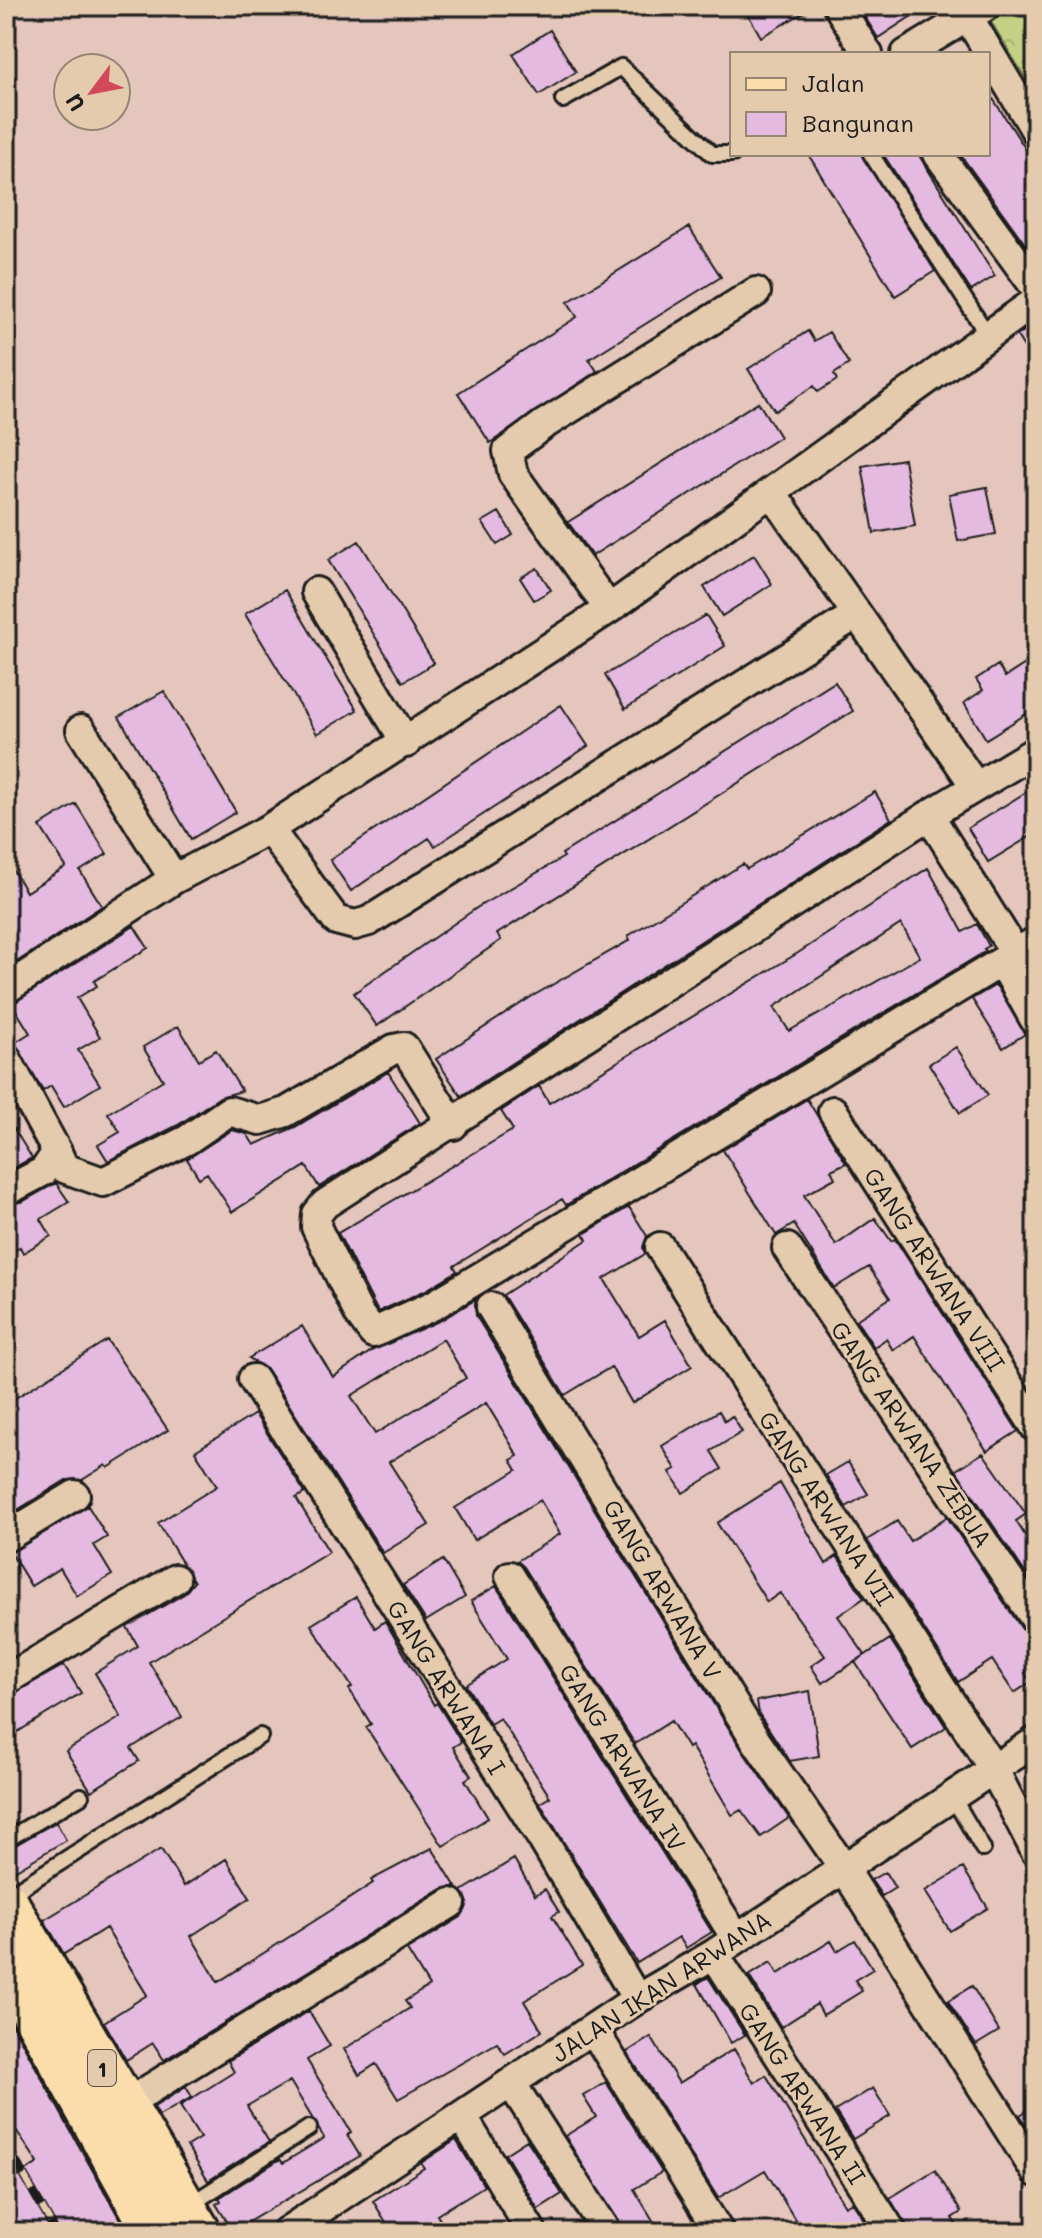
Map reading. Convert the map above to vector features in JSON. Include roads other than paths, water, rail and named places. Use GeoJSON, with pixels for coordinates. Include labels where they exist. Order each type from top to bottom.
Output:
{"type":"FeatureCollection","features":[{"type":"Feature","properties":{"kind":"main road","name":"1"},"geometry":{"type":"LineString","coordinates":[[6,1904],[124,2105],[180,2224]]}},
{"type":"Feature","properties":{"kind":"main road","name":"1"},"geometry":{"type":"LineString","coordinates":[[6,1962],[180,2224]]}},
{"type":"Feature","properties":{"kind":"street"},"geometry":{"type":"LineString","coordinates":[[838,6],[867,52]]}},
{"type":"Feature","properties":{"kind":"street"},"geometry":{"type":"LineString","coordinates":[[909,52],[977,12],[1036,131]]}},
{"type":"Feature","properties":{"kind":"street"},"geometry":{"type":"LineString","coordinates":[[939,156],[1036,288]]}},
{"type":"Feature","properties":{"kind":"street"},"geometry":{"type":"LineString","coordinates":[[609,609],[513,474],[508,451],[543,425],[756,292]]}},
{"type":"Feature","properties":{"kind":"street"},"geometry":{"type":"LineString","coordinates":[[6,989],[174,879],[269,829],[406,743],[609,609],[1036,301]]}},
{"type":"Feature","properties":{"kind":"street"},"geometry":{"type":"LineString","coordinates":[[772,493],[976,787]]}},
{"type":"Feature","properties":{"kind":"street"},"geometry":{"type":"LineString","coordinates":[[316,592],[406,743]]}},
{"type":"Feature","properties":{"kind":"street"},"geometry":{"type":"LineString","coordinates":[[269,829],[336,920],[355,925],[369,921],[857,614]]}},
{"type":"Feature","properties":{"kind":"street"},"geometry":{"type":"LineString","coordinates":[[81,730],[174,879]]}},
{"type":"Feature","properties":{"kind":"street"},"geometry":{"type":"LineString","coordinates":[[1029,948],[434,1305],[373,1333],[359,1314],[316,1227],[317,1214],[325,1204],[453,1125],[929,815],[1036,751]]}},
{"type":"Feature","properties":{"kind":"street"},"geometry":{"type":"LineString","coordinates":[[929,815],[1029,948]]}},
{"type":"Feature","properties":{"kind":"street"},"geometry":{"type":"LineString","coordinates":[[1029,948],[1008,972],[1036,1022]]}},
{"type":"Feature","properties":{"kind":"street"},"geometry":{"type":"LineString","coordinates":[[6,1058],[64,1168],[103,1182],[187,1140],[229,1111],[260,1120],[286,1112],[394,1049],[404,1047],[453,1125]]}},
{"type":"Feature","properties":{"kind":"street","name":"GANG ARWANA VIII"},"geometry":{"type":"LineString","coordinates":[[833,1111],[1036,1428]]}},
{"type":"Feature","properties":{"kind":"street"},"geometry":{"type":"LineString","coordinates":[[14,1187],[44,1171],[57,1152]]}},
{"type":"Feature","properties":{"kind":"street","name":"GANG ARWANA VII"},"geometry":{"type":"LineString","coordinates":[[660,1247],[994,1770],[1036,1852]]}},
{"type":"Feature","properties":{"kind":"street","name":"GANG ARWANA ZEBUA"},"geometry":{"type":"LineString","coordinates":[[787,1248],[1036,1620]]}},
{"type":"Feature","properties":{"kind":"street","name":"GANG ARWANA V"},"geometry":{"type":"LineString","coordinates":[[491,1307],[756,1741],[843,1867],[1036,2172]]}},
{"type":"Feature","properties":{"kind":"street","name":"GANG ARWANA I"},"geometry":{"type":"LineString","coordinates":[[253,1379],[543,1840],[637,1999]]}},
{"type":"Feature","properties":{"kind":"street"},"geometry":{"type":"LineString","coordinates":[[6,1537],[75,1495]]}},
{"type":"Feature","properties":{"kind":"street","name":"GANG ARWANA IV"},"geometry":{"type":"LineString","coordinates":[[510,1576],[725,1946]]}},
{"type":"Feature","properties":{"kind":"street"},"geometry":{"type":"LineString","coordinates":[[6,1680],[175,1579]]}},
{"type":"Feature","properties":{"kind":"street","name":"JALAN IKAN ARWANA"},"geometry":{"type":"LineString","coordinates":[[286,2232],[637,1999],[725,1946],[1036,1741]]}},
{"type":"Feature","properties":{"kind":"street"},"geometry":{"type":"LineString","coordinates":[[124,2105],[451,1903]]}},
{"type":"Feature","properties":{"kind":"street","name":"GANG ARWANA II"},"geometry":{"type":"LineString","coordinates":[[725,1946],[892,2232]]}},
{"type":"Feature","properties":{"kind":"street"},"geometry":{"type":"LineString","coordinates":[[593,2029],[719,2232]]}},
{"type":"Feature","properties":{"kind":"street"},"geometry":{"type":"LineString","coordinates":[[511,2083],[607,2232]]}},
{"type":"Feature","properties":{"kind":"street"},"geometry":{"type":"LineString","coordinates":[[462,2116],[532,2232]]}},
{"type":"Feature","properties":{"kind":"lane"},"geometry":{"type":"LineString","coordinates":[[563,100],[621,67],[712,154],[730,154]]}},
{"type":"Feature","properties":{"kind":"lane"},"geometry":{"type":"LineString","coordinates":[[872,156],[987,334]]}},
{"type":"Feature","properties":{"kind":"lane"},"geometry":{"type":"LineString","coordinates":[[6,1897],[260,1736]]}},
{"type":"Feature","properties":{"kind":"lane"},"geometry":{"type":"LineString","coordinates":[[6,1840],[81,1796]]}},
{"type":"Feature","properties":{"kind":"lane"},"geometry":{"type":"LineString","coordinates":[[952,1796],[983,1849]]}},
{"type":"Feature","properties":{"kind":"lane"},"geometry":{"type":"LineString","coordinates":[[180,2224],[309,2128]]}},
{"type":"Feature","properties":{"kind":"railway"},"geometry":{"type":"LineString","coordinates":[[6,2144],[56,2232]]}}]}
